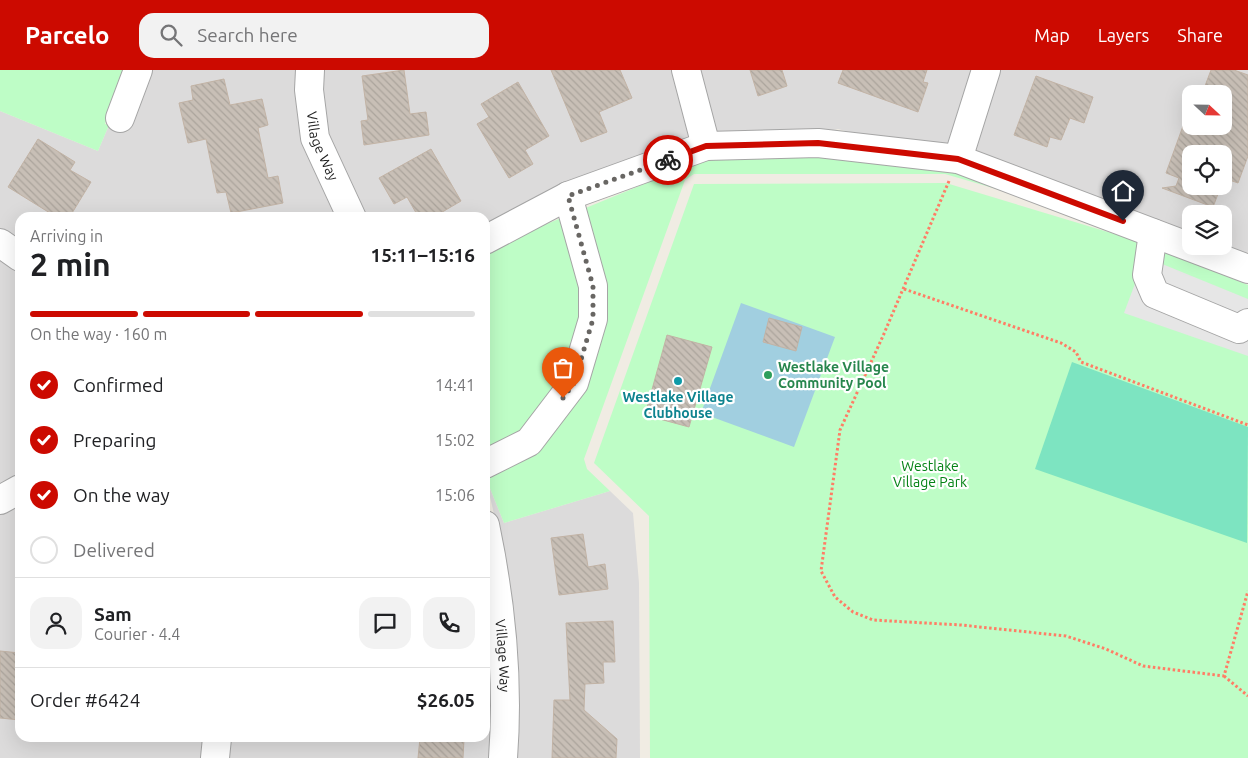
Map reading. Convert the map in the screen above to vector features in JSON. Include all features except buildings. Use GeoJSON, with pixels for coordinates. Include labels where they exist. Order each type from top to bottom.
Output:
{"type":"FeatureCollection","features":[{"type":"Feature","properties":{"kind":"street"},"geometry":{"type":"LineString","coordinates":[[120,118],[138,70]]}},
{"type":"Feature","properties":{"kind":"street","name":"Village Way"},"geometry":{"type":"LineString","coordinates":[[310,70],[309,90],[315,138],[349,212]]}},
{"type":"Feature","properties":{"kind":"street"},"geometry":{"type":"LineString","coordinates":[[686,70],[706,146]]}},
{"type":"Feature","properties":{"kind":"street"},"geometry":{"type":"LineString","coordinates":[[958,159],[986,70]]}},
{"type":"Feature","properties":{"kind":"street"},"geometry":{"type":"LineString","coordinates":[[490,237],[568,196],[706,146],[818,143],[958,159],[1248,269]]}},
{"type":"Feature","properties":{"kind":"street"},"geometry":{"type":"LineString","coordinates":[[490,462],[529,442],[574,383],[577,374],[593,319],[593,286],[568,196]]}},
{"type":"Feature","properties":{"kind":"street"},"geometry":{"type":"LineString","coordinates":[[1154,233],[1147,275],[1155,294],[1239,328],[1248,323]]}},
{"type":"Feature","properties":{"kind":"street"},"geometry":{"type":"LineString","coordinates":[[0,243],[15,254]]}},
{"type":"Feature","properties":{"kind":"street"},"geometry":{"type":"LineString","coordinates":[[0,500],[15,492]]}},
{"type":"Feature","properties":{"kind":"street","name":"Village Way"},"geometry":{"type":"LineString","coordinates":[[490,549],[496,578],[503,655],[503,758]]}},
{"type":"Feature","properties":{"kind":"street"},"geometry":{"type":"LineString","coordinates":[[215,758],[217,742]]}},
{"type":"Feature","properties":{"kind":"path"},"geometry":{"type":"LineString","coordinates":[[958,159],[904,289],[840,430],[821,571],[835,598],[853,612],[873,620],[979,626],[1066,636],[1106,649],[1143,666],[1224,676],[1248,696]]}},
{"type":"Feature","properties":{"kind":"path"},"geometry":{"type":"LineString","coordinates":[[904,289],[1061,343],[1076,352],[1081,362],[1248,425]]}},
{"type":"Feature","properties":{"kind":"path"},"geometry":{"type":"LineString","coordinates":[[1224,676],[1248,591]]}},
{"type":"Feature","properties":{"kind":"shaded area"},"geometry":{"type":"Polygon","coordinates":[[[151,70],[298,70],[338,212],[15,212],[15,240],[0,230],[0,111],[98,151],[109,125],[127,132],[151,70]]]}},
{"type":"Feature","properties":{"kind":"shaded area"},"geometry":{"type":"Polygon","coordinates":[[[321,70],[674,70],[692,140],[490,225],[490,212],[362,212],[326,136],[321,70]]]}},
{"type":"Feature","properties":{"kind":"shaded area"},"geometry":{"type":"Polygon","coordinates":[[[698,70],[974,70],[949,148],[873,138],[838,129],[817,133],[714,135],[698,70]]]}},
{"type":"Feature","properties":{"kind":"shaded area"},"geometry":{"type":"Polygon","coordinates":[[[998,70],[1248,70],[1248,251],[1246,257],[1232,250],[1232,205],[1182,205],[1182,233],[972,153],[998,70]]]}},
{"type":"Feature","properties":{"kind":"shaded area"},"geometry":{"type":"Polygon","coordinates":[[[0,256],[15,266],[15,480],[0,487],[0,256]]]}},
{"type":"Feature","properties":{"kind":"shaded area"},"geometry":{"type":"Polygon","coordinates":[[[1145,257],[1248,299],[1248,356],[1124,313],[1145,257]]]}},
{"type":"Feature","properties":{"kind":"shaded area"},"geometry":{"type":"Polygon","coordinates":[[[490,488],[504,523],[610,491],[633,513],[639,583],[640,758],[514,758],[495,518],[490,488]]]}},
{"type":"Feature","properties":{"kind":"shaded area"},"geometry":{"type":"Polygon","coordinates":[[[15,505],[15,742],[205,742],[204,758],[0,758],[0,513],[15,505]]]}},
{"type":"Feature","properties":{"kind":"shaded area"},"geometry":{"type":"Polygon","coordinates":[[[490,634],[492,655],[491,758],[227,758],[229,742],[490,742],[490,634]]]}},
{"type":"Feature","properties":{"kind":"green space"},"geometry":{"type":"Polygon","coordinates":[[[0,70],[126,70],[105,124],[109,125],[98,151],[0,111],[0,70]]]}},
{"type":"Feature","properties":{"kind":"green space"},"geometry":{"type":"Polygon","coordinates":[[[818,154],[956,170],[1051,205],[945,174],[694,174],[685,180],[584,459],[587,469],[610,491],[504,523],[490,488],[490,250],[510,239],[710,157],[818,154]]]}},
{"type":"Feature","properties":{"kind":"green space","name":"Westlake Village Park"},"geometry":{"type":"Polygon","coordinates":[[[946,183],[1151,245],[1248,285],[1248,758],[650,758],[649,516],[594,463],[694,184],[946,183]]]}},
{"type":"Feature","properties":{"kind":"green space"},"geometry":{"type":"Polygon","coordinates":[[[1072,362],[1248,427],[1247,543],[1035,469],[1072,362]]]}},
{"type":"Feature","properties":{"kind":"water","name":"Westlake Village Community Pool"},"geometry":{"type":"Polygon","coordinates":[[[741,303],[835,337],[794,447],[701,413],[741,303]]]}},
{"type":"Feature","properties":{"kind":"way so far"},"geometry":{"type":"LineString","coordinates":[[563,398],[574,383],[593,319],[593,286],[568,196],[668,160]]}},
{"type":"Feature","properties":{"kind":"place","name":"Westlake Village Community Pool"},"geometry":{"type":"Point","coordinates":[768,375]}},
{"type":"Feature","properties":{"kind":"place","name":"Westlake Village Clubhouse"},"geometry":{"type":"Point","coordinates":[678,381]}},
{"type":"Feature","properties":{"kind":"route"},"geometry":{"type":"LineString","coordinates":[[668,160],[706,146],[818,143],[958,159],[1123,221]]}}]}
